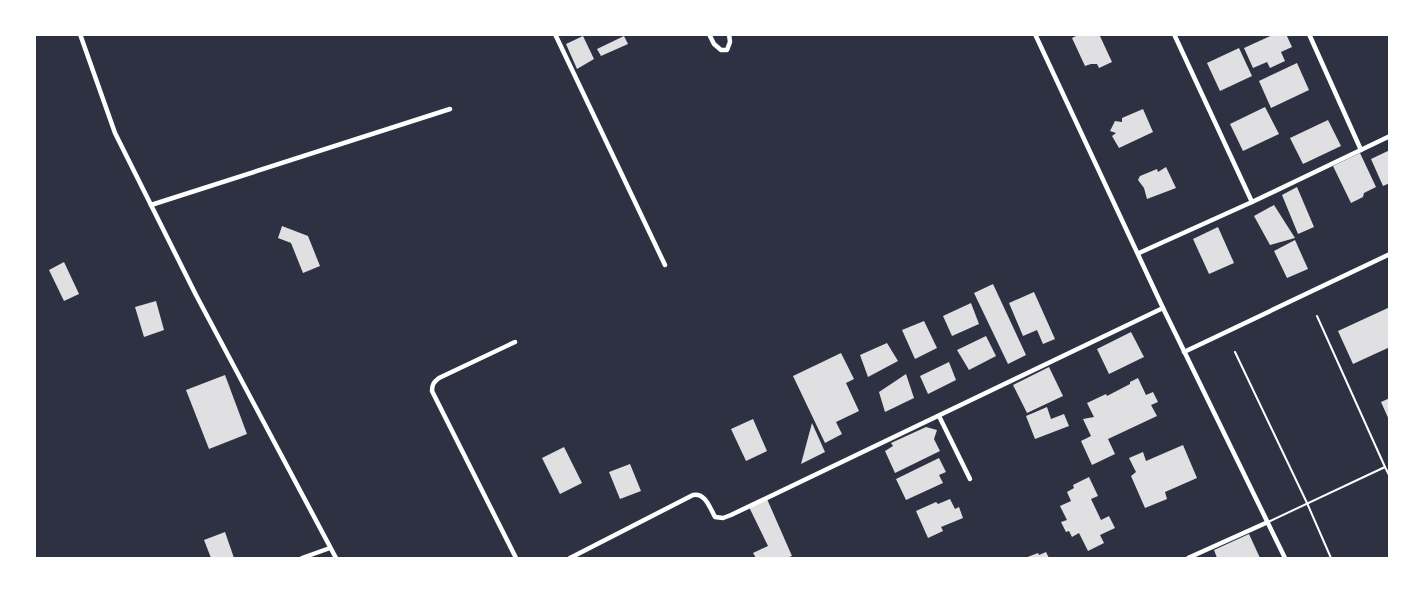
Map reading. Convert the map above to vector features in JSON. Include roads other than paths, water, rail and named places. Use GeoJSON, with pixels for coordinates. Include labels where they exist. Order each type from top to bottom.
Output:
{"type":"FeatureCollection","features":[{"type":"Feature","properties":{"kind":"street"},"geometry":{"type":"LineString","coordinates":[[80,34],[115,133],[196,295],[336,558]]}},
{"type":"Feature","properties":{"kind":"street"},"geometry":{"type":"LineString","coordinates":[[555,34],[665,266]]}},
{"type":"Feature","properties":{"kind":"street"},"geometry":{"type":"LineString","coordinates":[[710,34],[714,44],[721,50],[727,50],[730,42],[729,34]]}},
{"type":"Feature","properties":{"kind":"street"},"geometry":{"type":"LineString","coordinates":[[1035,34],[1163,308],[1285,558]]}},
{"type":"Feature","properties":{"kind":"street"},"geometry":{"type":"LineString","coordinates":[[1173,34],[1252,202]]}},
{"type":"Feature","properties":{"kind":"street"},"geometry":{"type":"LineString","coordinates":[[1309,34],[1361,150]]}},
{"type":"Feature","properties":{"kind":"street"},"geometry":{"type":"LineString","coordinates":[[151,205],[450,109]]}},
{"type":"Feature","properties":{"kind":"street"},"geometry":{"type":"LineString","coordinates":[[1139,253],[1389,136]]}},
{"type":"Feature","properties":{"kind":"street"},"geometry":{"type":"LineString","coordinates":[[1184,352],[1389,254]]}},
{"type":"Feature","properties":{"kind":"street"},"geometry":{"type":"LineString","coordinates":[[570,558],[693,495],[703,496],[715,518],[731,515],[1163,308]]}},
{"type":"Feature","properties":{"kind":"street"},"geometry":{"type":"LineString","coordinates":[[515,342],[440,378],[434,382],[432,391],[516,558]]}},
{"type":"Feature","properties":{"kind":"street"},"geometry":{"type":"LineString","coordinates":[[939,416],[970,479]]}},
{"type":"Feature","properties":{"kind":"street"},"geometry":{"type":"LineString","coordinates":[[1188,558],[1268,522]]}},
{"type":"Feature","properties":{"kind":"street"},"geometry":{"type":"LineString","coordinates":[[302,558],[330,548]]}},
{"type":"Feature","properties":{"kind":"lane"},"geometry":{"type":"LineString","coordinates":[[1317,316],[1389,477]]}},
{"type":"Feature","properties":{"kind":"lane"},"geometry":{"type":"LineString","coordinates":[[1235,352],[1331,558]]}},
{"type":"Feature","properties":{"kind":"lane"},"geometry":{"type":"LineString","coordinates":[[1268,522],[1385,467]]}}]}
